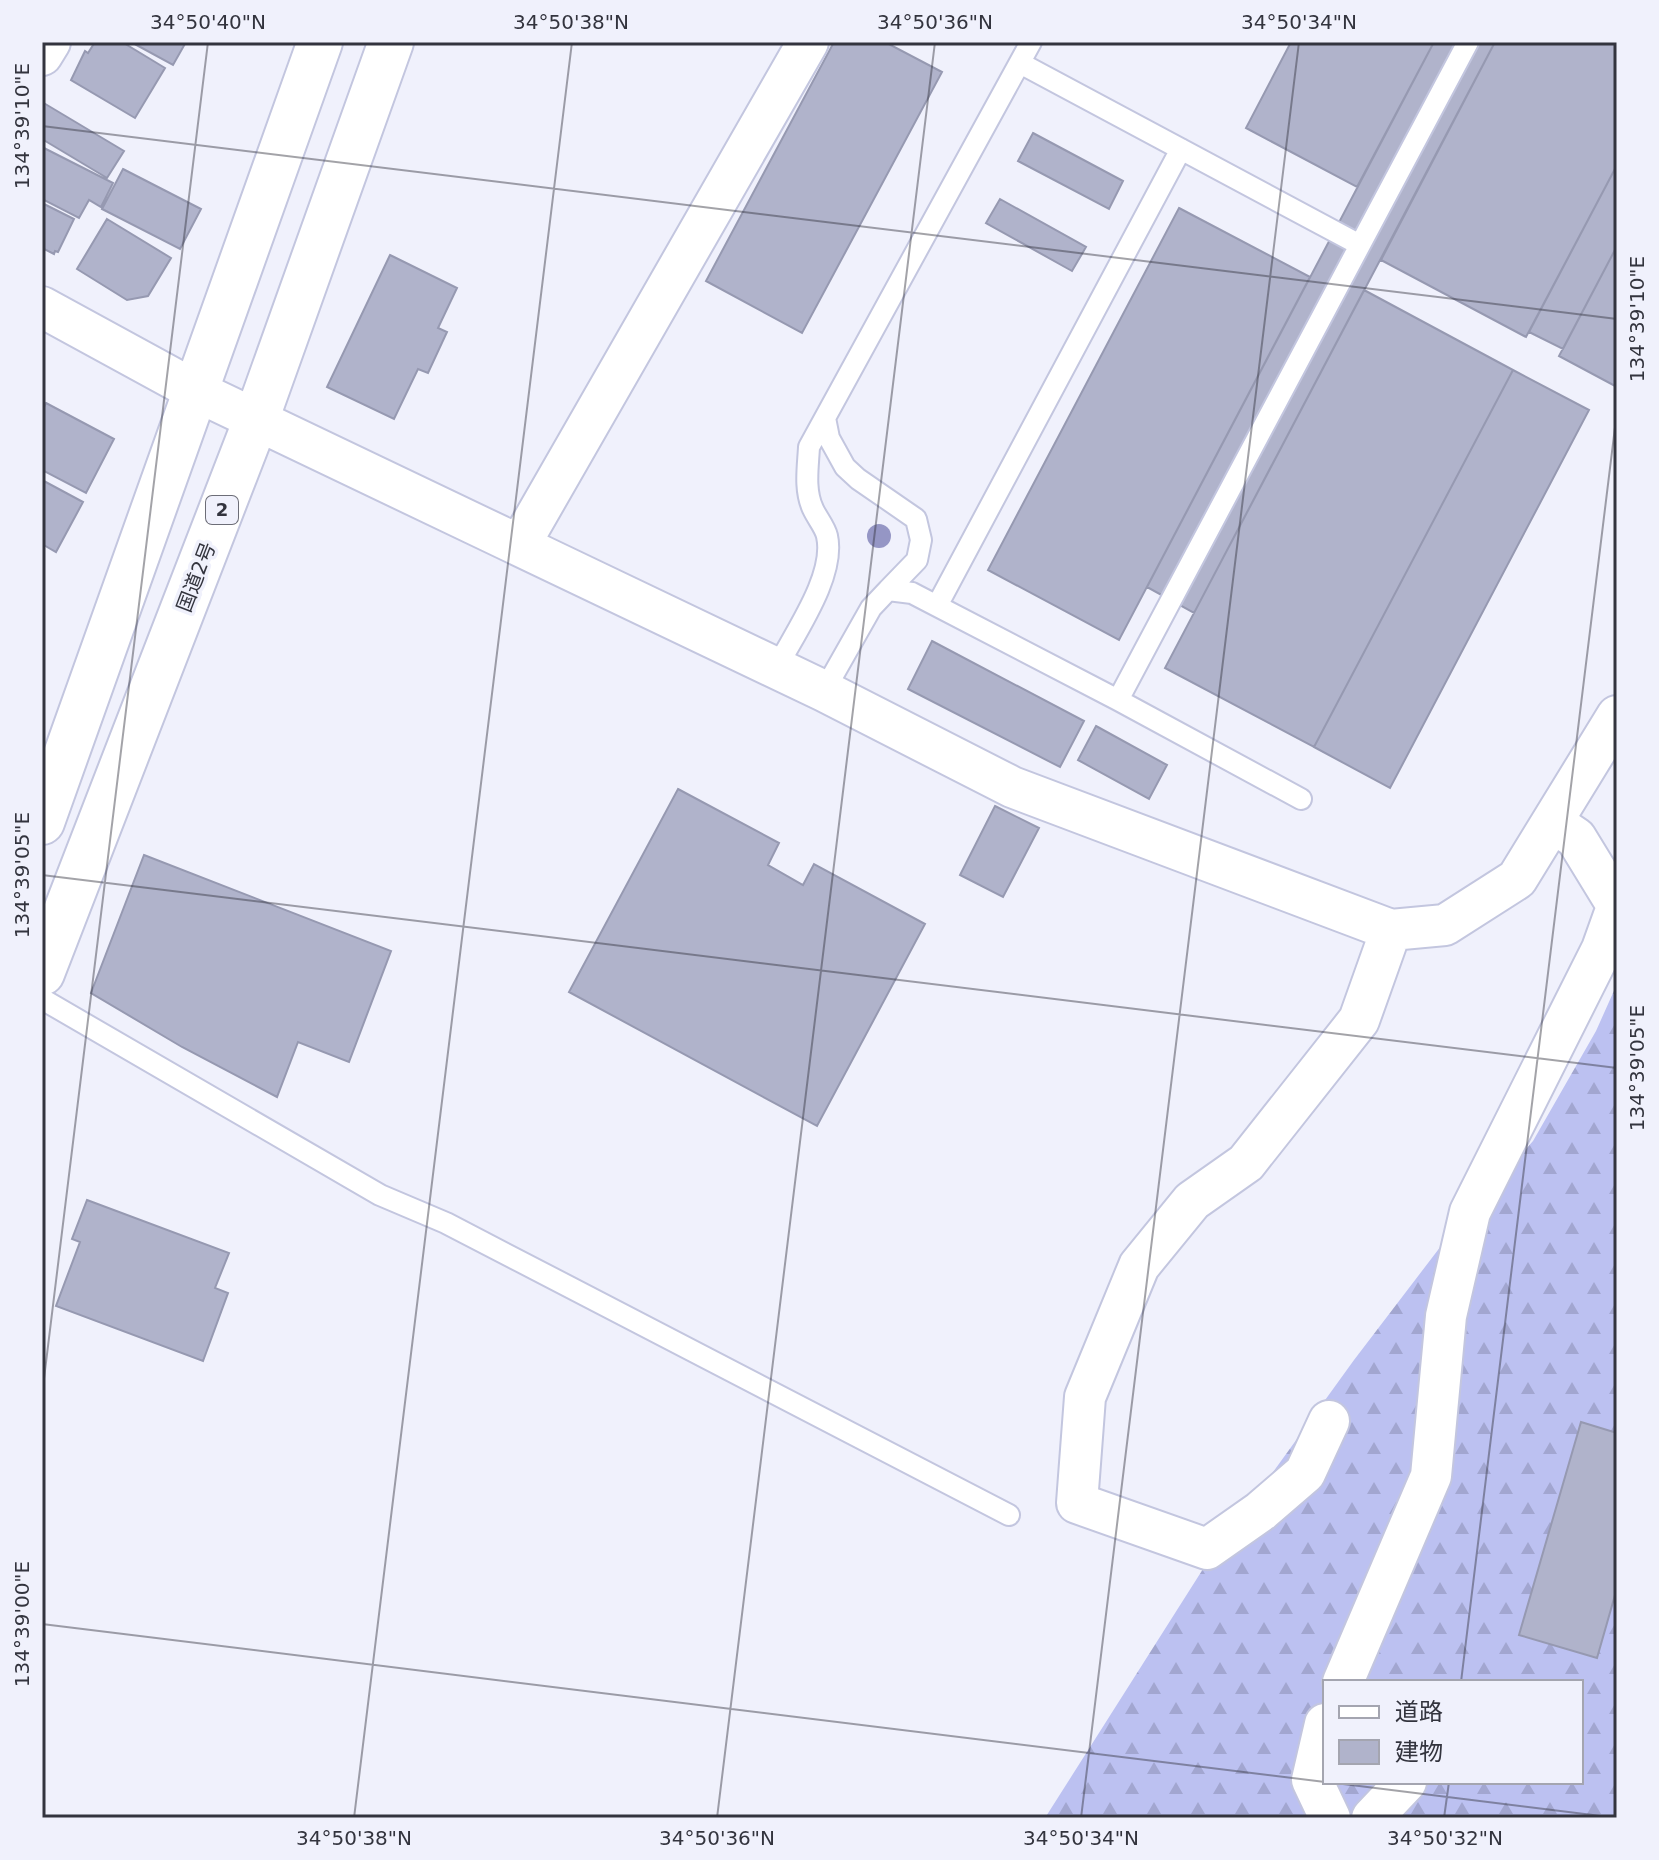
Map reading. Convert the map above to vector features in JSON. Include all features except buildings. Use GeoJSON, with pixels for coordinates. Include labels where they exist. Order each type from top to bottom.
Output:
{"type":"FeatureCollection","features":[{"type":"Feature","properties":{"kind":"highway"},"geometry":{"type":"LineString","coordinates":[[42,822],[320,42]]}},
{"type":"Feature","properties":{"kind":"highway","name":"国道2号"},"geometry":{"type":"LineString","coordinates":[[42,973],[256,420],[391,42]]}},
{"type":"Feature","properties":{"kind":"street"},"geometry":{"type":"LineString","coordinates":[[42,55],[50,42]]}},
{"type":"Feature","properties":{"kind":"street"},"geometry":{"type":"LineString","coordinates":[[520,544],[808,42]]}},
{"type":"Feature","properties":{"kind":"street"},"geometry":{"type":"LineString","coordinates":[[42,307],[194,390],[824,691],[1012,787],[1391,930],[1445,925],[1517,879],[1617,716]]}},
{"type":"Feature","properties":{"kind":"street"},"geometry":{"type":"LineString","coordinates":[[1344,1680],[1431,1476],[1446,1316],[1470,1212],[1602,949],[1617,906],[1576,838],[1554,823]]}},
{"type":"Feature","properties":{"kind":"street"},"geometry":{"type":"LineString","coordinates":[[1329,1421],[1305,1473],[1261,1511],[1207,1549],[1077,1503],[1085,1397],[1139,1266],[1192,1201],[1246,1163],[1359,1020],[1391,930]]}},
{"type":"Feature","properties":{"kind":"street"},"geometry":{"type":"LineString","coordinates":[[1323,1733],[1312,1780],[1330,1818]]}},
{"type":"Feature","properties":{"kind":"street"},"geometry":{"type":"LineString","coordinates":[[1372,1818],[1404,1784]]}},
{"type":"Feature","properties":{"kind":"lane"},"geometry":{"type":"LineString","coordinates":[[776,669],[823,580],[826,567],[827,535],[811,505],[807,476],[809,447],[1031,42]]}},
{"type":"Feature","properties":{"kind":"lane"},"geometry":{"type":"LineString","coordinates":[[1118,700],[1468,42]]}},
{"type":"Feature","properties":{"kind":"lane"},"geometry":{"type":"LineString","coordinates":[[1020,63],[1360,245]]}},
{"type":"Feature","properties":{"kind":"lane"},"geometry":{"type":"LineString","coordinates":[[938,604],[1181,149]]}},
{"type":"Feature","properties":{"kind":"lane"},"geometry":{"type":"LineString","coordinates":[[824,691],[871,608],[917,560],[921,540],[916,519],[845,467],[829,438],[825,418]]}},
{"type":"Feature","properties":{"kind":"lane"},"geometry":{"type":"LineString","coordinates":[[888,590],[912,593],[938,604],[1301,799]]}},
{"type":"Feature","properties":{"kind":"lane"},"geometry":{"type":"LineString","coordinates":[[42,999],[380,1195],[446,1223],[1009,1515]]}},
{"type":"Feature","properties":{"kind":"green space"},"geometry":{"type":"Polygon","coordinates":[[[1617,984],[1617,1818],[1045,1818],[1203,1569],[1354,1360],[1441,1246],[1533,1141],[1596,1031],[1617,984]]]}}]}
